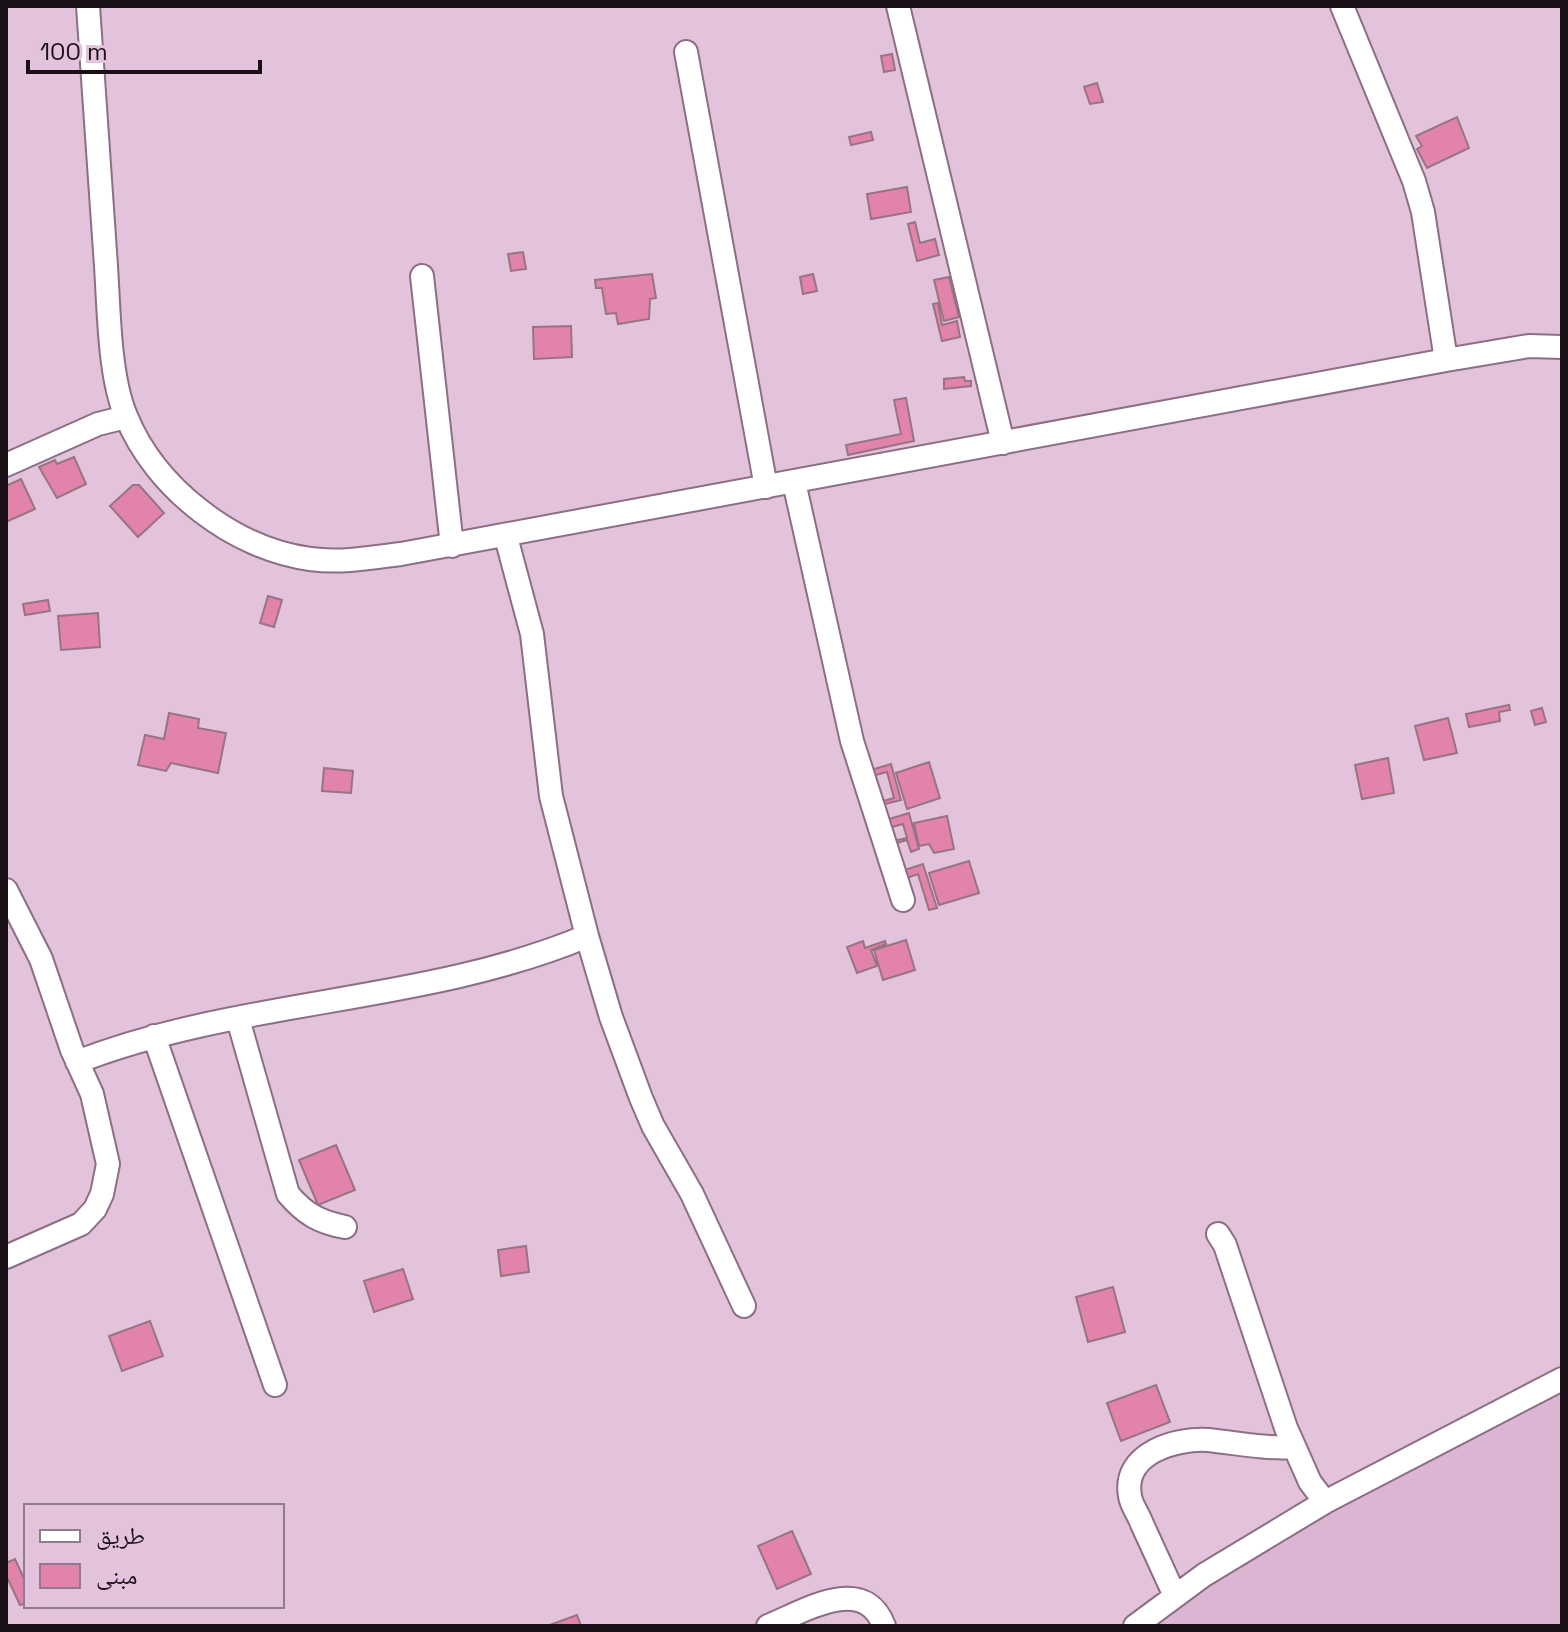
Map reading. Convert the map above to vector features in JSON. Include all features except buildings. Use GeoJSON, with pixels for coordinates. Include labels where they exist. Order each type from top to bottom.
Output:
{"type":"FeatureCollection","features":[{"type":"Feature","properties":{"kind":"street"},"geometry":{"type":"LineString","coordinates":[[88,6],[110,319],[118,389],[126,417],[146,451],[178,490],[214,521],[260,546],[290,556],[332,561],[377,558],[452,546],[1446,360],[1529,346],[1562,347]]}},
{"type":"Feature","properties":{"kind":"street"},"geometry":{"type":"LineString","coordinates":[[898,6],[1003,443]]}},
{"type":"Feature","properties":{"kind":"street"},"geometry":{"type":"LineString","coordinates":[[1342,6],[1414,181],[1423,212],[1446,360]]}},
{"type":"Feature","properties":{"kind":"street"},"geometry":{"type":"LineString","coordinates":[[686,52],[766,487]]}},
{"type":"Feature","properties":{"kind":"street"},"geometry":{"type":"LineString","coordinates":[[422,276],[452,546]]}},
{"type":"Feature","properties":{"kind":"street"},"geometry":{"type":"LineString","coordinates":[[6,465],[98,424],[126,417]]}},
{"type":"Feature","properties":{"kind":"street"},"geometry":{"type":"LineString","coordinates":[[794,482],[852,741],[903,900]]}},
{"type":"Feature","properties":{"kind":"street"},"geometry":{"type":"LineString","coordinates":[[506,537],[532,634],[551,796],[611,1017],[653,1126],[692,1194],[744,1306]]}},
{"type":"Feature","properties":{"kind":"street"},"geometry":{"type":"LineString","coordinates":[[6,890],[41,959],[77,1062],[92,1094],[108,1164],[102,1194],[95,1209],[81,1224],[6,1257]]}},
{"type":"Feature","properties":{"kind":"street"},"geometry":{"type":"LineString","coordinates":[[77,1062],[154,1036],[472,973],[549,952],[587,936]]}},
{"type":"Feature","properties":{"kind":"street"},"geometry":{"type":"LineString","coordinates":[[238,1019],[288,1194],[302,1211],[322,1223],[345,1227]]}},
{"type":"Feature","properties":{"kind":"street"},"geometry":{"type":"LineString","coordinates":[[154,1036],[275,1385]]}},
{"type":"Feature","properties":{"kind":"street"},"geometry":{"type":"LineString","coordinates":[[1218,1234],[1225,1245],[1294,1447],[1310,1482],[1325,1502]]}},
{"type":"Feature","properties":{"kind":"street"},"geometry":{"type":"LineString","coordinates":[[1135,1626],[1204,1575],[1325,1502],[1562,1379]]}},
{"type":"Feature","properties":{"kind":"street"},"geometry":{"type":"LineString","coordinates":[[1175,1596],[1129,1495],[1132,1475],[1139,1461],[1156,1449],[1188,1440],[1251,1447],[1294,1447]]}},
{"type":"Feature","properties":{"kind":"street"},"geometry":{"type":"LineString","coordinates":[[768,1626],[834,1600],[856,1597],[878,1611],[884,1626]]}},
{"type":"Feature","properties":{"kind":"shaded area"},"geometry":{"type":"Polygon","coordinates":[[[1562,1383],[1562,1626],[1143,1626],[1235,1559],[1562,1383]]]}}]}
